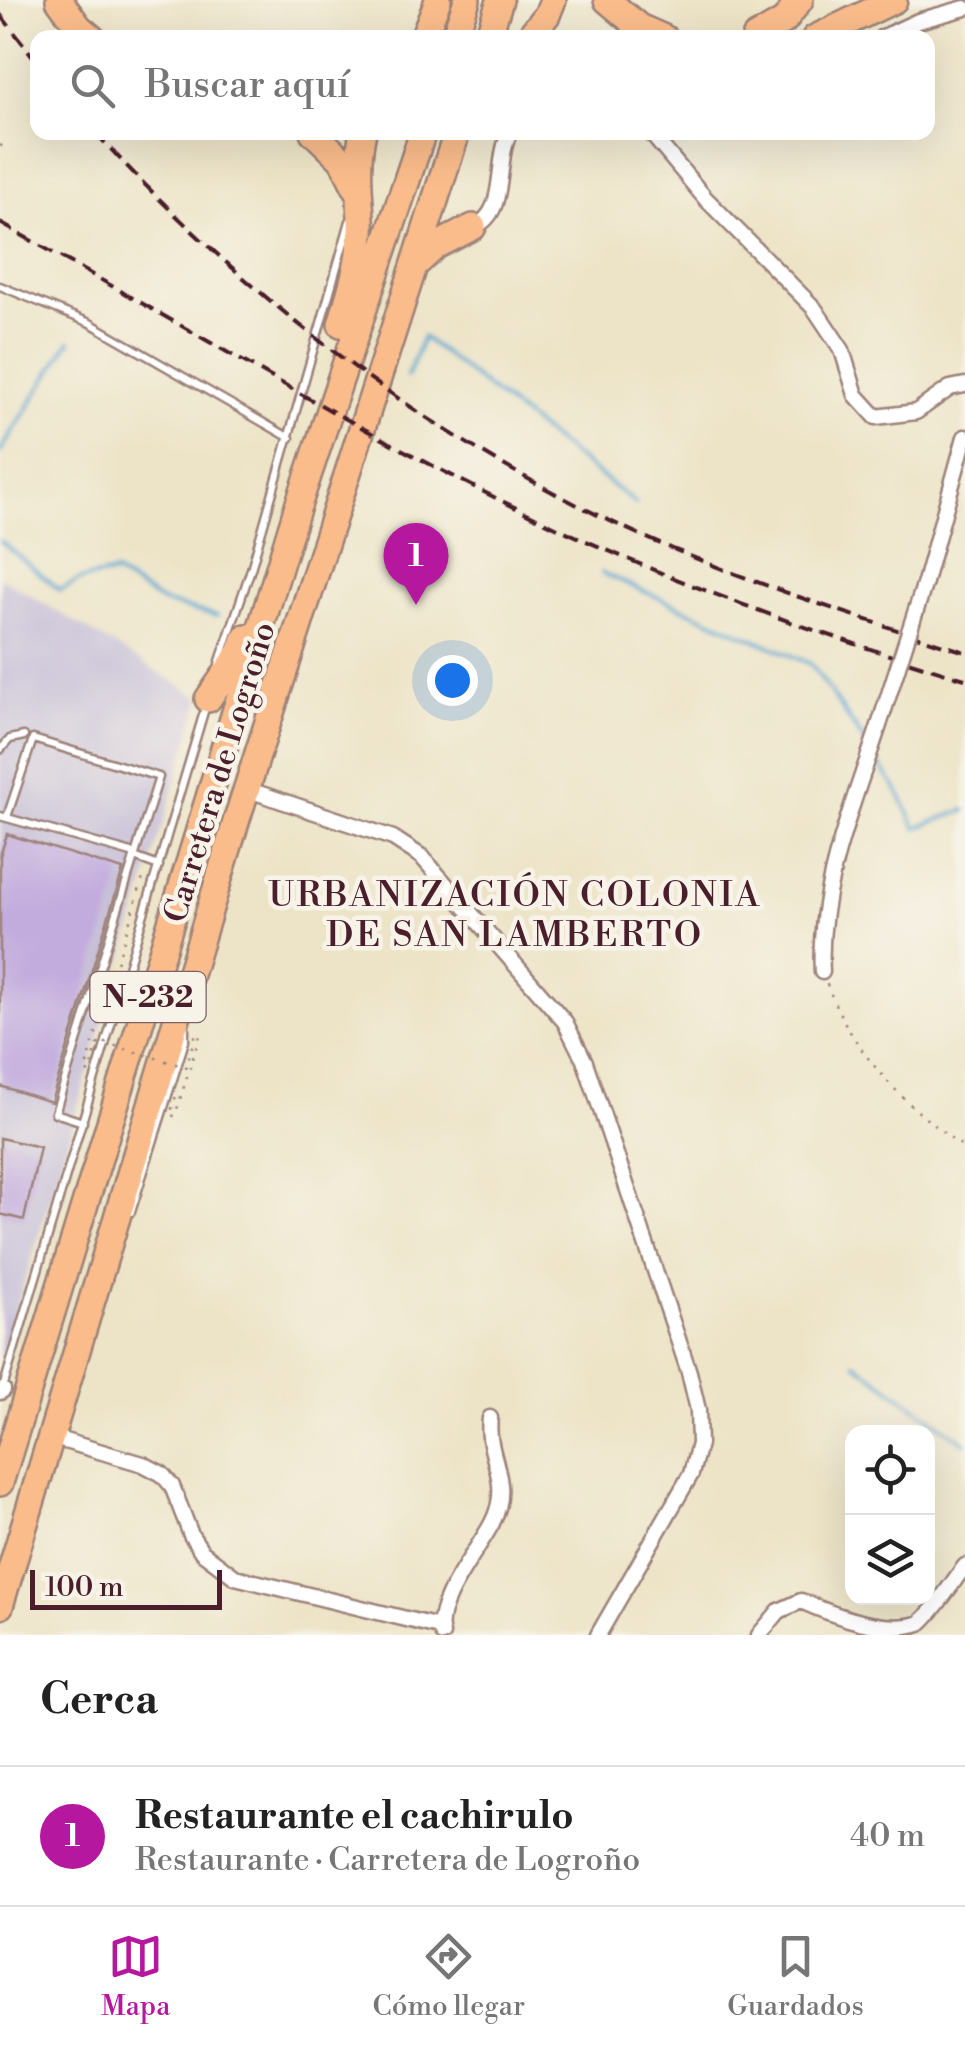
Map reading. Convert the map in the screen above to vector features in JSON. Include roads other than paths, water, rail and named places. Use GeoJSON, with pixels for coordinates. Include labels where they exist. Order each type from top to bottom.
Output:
{"type":"FeatureCollection","features":[{"type":"Feature","properties":{"kind":"highway"},"geometry":{"type":"LineString","coordinates":[[42,0],[66,30]]}},
{"type":"Feature","properties":{"kind":"highway"},"geometry":{"type":"LineString","coordinates":[[60,0],[83,30]]}},
{"type":"Feature","properties":{"kind":"highway"},"geometry":{"type":"LineString","coordinates":[[425,30],[438,0]]}},
{"type":"Feature","properties":{"kind":"highway"},"geometry":{"type":"LineString","coordinates":[[457,30],[467,0]]}},
{"type":"Feature","properties":{"kind":"highway"},"geometry":{"type":"LineString","coordinates":[[491,30],[500,0]]}},
{"type":"Feature","properties":{"kind":"highway"},"geometry":{"type":"LineString","coordinates":[[534,30],[554,0]]}},
{"type":"Feature","properties":{"kind":"highway"},"geometry":{"type":"LineString","coordinates":[[606,0],[647,30]]}},
{"type":"Feature","properties":{"kind":"highway"},"geometry":{"type":"LineString","coordinates":[[769,30],[784,21],[800,0]]}},
{"type":"Feature","properties":{"kind":"highway"},"geometry":{"type":"LineString","coordinates":[[832,30],[894,0]]}},
{"type":"Feature","properties":{"kind":"highway"},"geometry":{"type":"LineString","coordinates":[[208,699],[240,653],[299,502],[312,418],[359,254],[362,218],[357,191],[342,160],[321,140]]}},
{"type":"Feature","properties":{"kind":"highway"},"geometry":{"type":"LineString","coordinates":[[357,191],[362,140]]}},
{"type":"Feature","properties":{"kind":"highway","name":"Carretera de Logroño"},"geometry":{"type":"LineString","coordinates":[[0,1483],[299,502],[419,140]]}},
{"type":"Feature","properties":{"kind":"highway","name":"Carretera de Logroño"},"geometry":{"type":"LineString","coordinates":[[0,1606],[246,789],[455,140]]}},
{"type":"Feature","properties":{"kind":"highway"},"geometry":{"type":"LineString","coordinates":[[469,140],[455,175],[438,194],[459,220],[474,226]]}},
{"type":"Feature","properties":{"kind":"highway"},"geometry":{"type":"LineString","coordinates":[[415,265],[436,246],[474,226]]}},
{"type":"Feature","properties":{"kind":"street"},"geometry":{"type":"LineString","coordinates":[[898,30],[965,8]]}},
{"type":"Feature","properties":{"kind":"street"},"geometry":{"type":"LineString","coordinates":[[474,226],[486,221],[493,211],[500,160],[507,140]]}},
{"type":"Feature","properties":{"kind":"street"},"geometry":{"type":"LineString","coordinates":[[657,140],[705,198],[814,308],[842,350],[856,395],[876,416],[916,412],[950,388],[965,385]]}},
{"type":"Feature","properties":{"kind":"street"},"geometry":{"type":"LineString","coordinates":[[822,972],[820,934],[832,874],[925,582],[965,437]]}},
{"type":"Feature","properties":{"kind":"street"},"geometry":{"type":"LineString","coordinates":[[246,789],[393,838],[422,857],[564,1022],[585,1062],[650,1251],[698,1410],[699,1444],[691,1474],[598,1635]]}},
{"type":"Feature","properties":{"kind":"street"},"geometry":{"type":"LineString","coordinates":[[50,1437],[143,1464],[162,1474],[172,1486],[202,1552],[235,1576],[441,1631],[453,1590],[494,1521],[500,1500],[502,1476],[487,1438],[490,1418]]}},
{"type":"Feature","properties":{"kind":"street"},"geometry":{"type":"LineString","coordinates":[[759,1635],[778,1611],[801,1601],[872,1633],[899,1634],[920,1622],[965,1566]]}},
{"type":"Feature","properties":{"kind":"lane"},"geometry":{"type":"LineString","coordinates":[[1,1393],[290,438],[344,252],[357,191]]}},
{"type":"Feature","properties":{"kind":"lane"},"geometry":{"type":"LineString","coordinates":[[0,286],[90,323],[290,438]]}},
{"type":"Feature","properties":{"kind":"lane"},"geometry":{"type":"LineString","coordinates":[[0,750],[10,740],[24,736]]}},
{"type":"Feature","properties":{"kind":"lane"},"geometry":{"type":"LineString","coordinates":[[83,1122],[55,1113],[135,856],[159,777],[33,739],[4,816],[135,856],[159,866]]}},
{"type":"Feature","properties":{"kind":"waterway"},"geometry":{"type":"LineString","coordinates":[[407,377],[423,337],[636,504]]}},
{"type":"Feature","properties":{"kind":"waterway"},"geometry":{"type":"LineString","coordinates":[[0,452],[70,341]]}},
{"type":"Feature","properties":{"kind":"waterway"},"geometry":{"type":"LineString","coordinates":[[0,541],[60,590],[80,580],[115,573],[162,602],[217,616]]}},
{"type":"Feature","properties":{"kind":"waterway"},"geometry":{"type":"LineString","coordinates":[[602,573],[811,664],[866,744]]}},
{"type":"Feature","properties":{"kind":"waterway"},"geometry":{"type":"LineString","coordinates":[[874,756],[916,828],[965,810]]}},
{"type":"Feature","properties":{"kind":"waterway"},"geometry":{"type":"LineString","coordinates":[[855,1363],[965,1443]]}},
{"type":"Feature","properties":{"kind":"railway"},"geometry":{"type":"LineString","coordinates":[[0,14],[30,53]]}},
{"type":"Feature","properties":{"kind":"railway"},"geometry":{"type":"LineString","coordinates":[[103,140],[222,259],[290,317],[361,372],[511,470],[591,512],[709,564],[965,652]]}},
{"type":"Feature","properties":{"kind":"railway"},"geometry":{"type":"LineString","coordinates":[[0,223],[335,413],[539,519],[643,566],[749,607],[965,679]]}},
{"type":"Feature","properties":{"kind":"place","name":"Restaurante el cachirulo"},"geometry":{"type":"Point","coordinates":[416,605]}},
{"type":"Feature","properties":{"kind":"district","name":"URBANIZACIÓN COLONIA DE SAN LAMBERTO"},"geometry":{"type":"Point","coordinates":[515,914]}}]}
